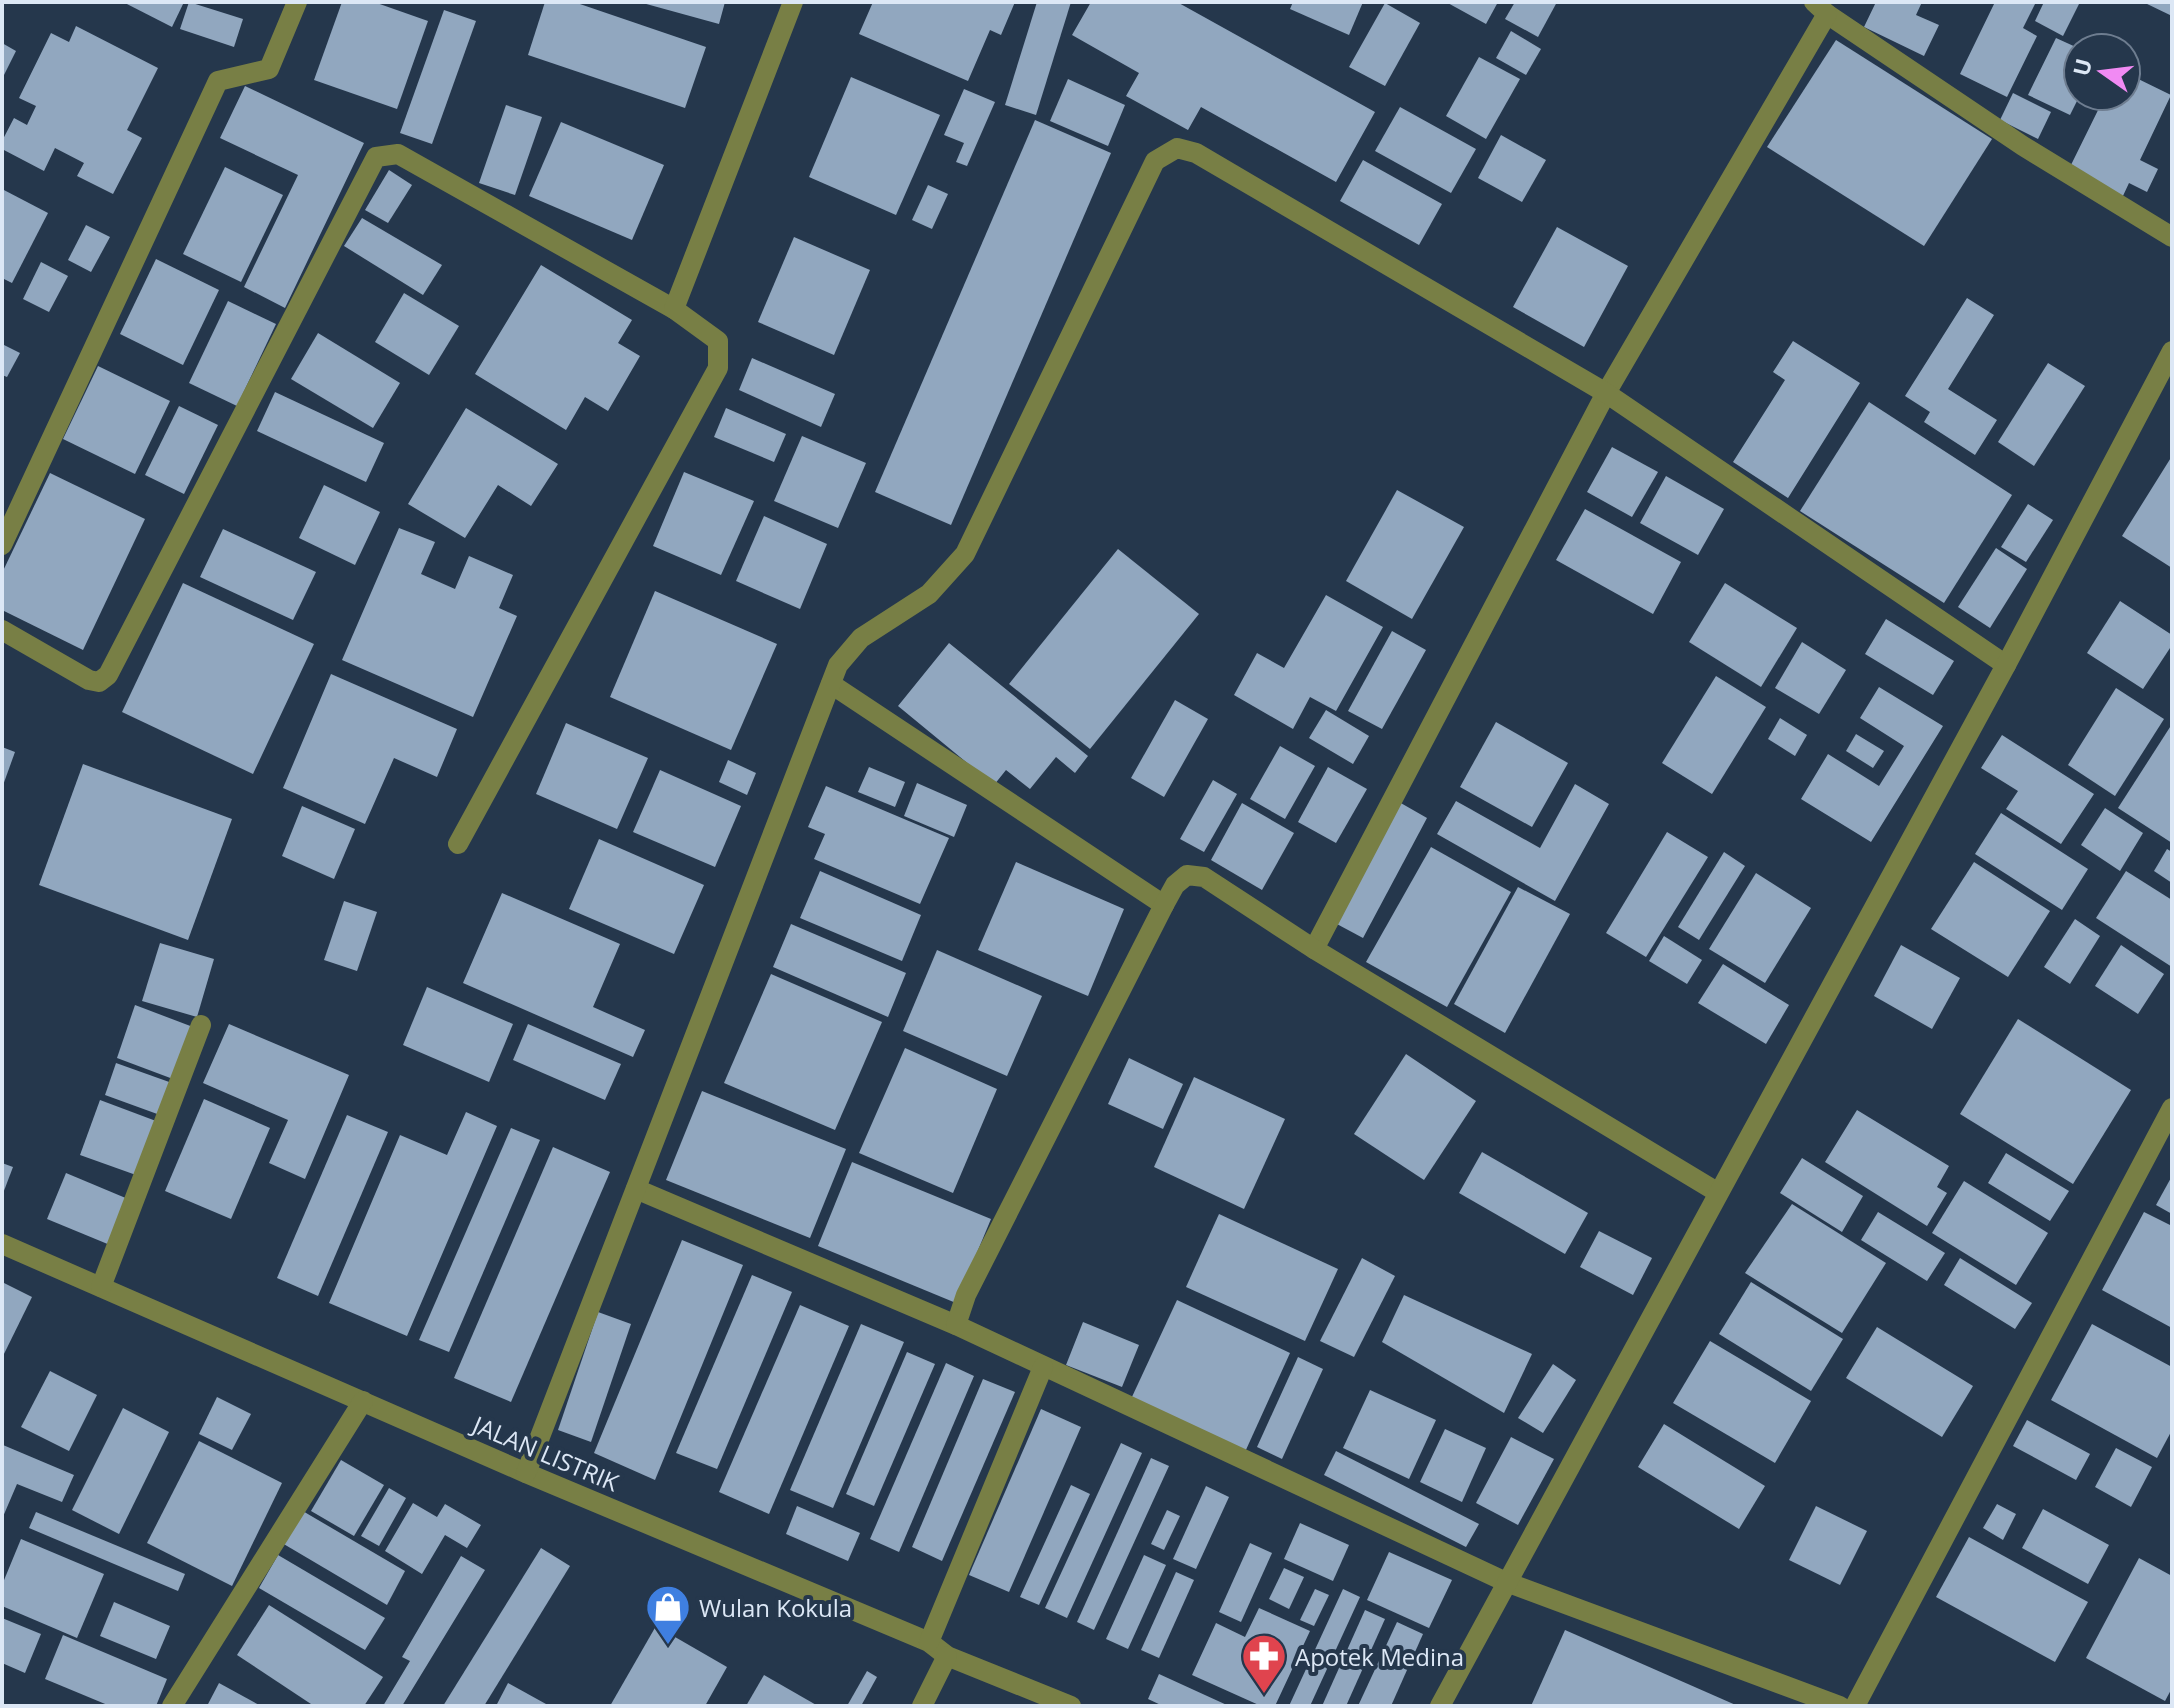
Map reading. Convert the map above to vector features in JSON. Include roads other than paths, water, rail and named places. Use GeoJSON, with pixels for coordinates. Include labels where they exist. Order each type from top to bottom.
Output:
{"type":"FeatureCollection","features":[{"type":"Feature","properties":{"kind":"street"},"geometry":{"type":"LineString","coordinates":[[2,545],[218,81],[269,69],[297,2]]}},
{"type":"Feature","properties":{"kind":"street"},"geometry":{"type":"LineString","coordinates":[[674,309],[793,2]]}},
{"type":"Feature","properties":{"kind":"street"},"geometry":{"type":"LineString","coordinates":[[1314,949],[1606,393],[1821,8],[2023,146],[2172,237]]}},
{"type":"Feature","properties":{"kind":"street"},"geometry":{"type":"LineString","coordinates":[[526,1473],[838,665],[861,638],[929,594],[965,554],[1155,161],[1177,148],[1196,153],[1606,393],[2006,665]]}},
{"type":"Feature","properties":{"kind":"street"},"geometry":{"type":"LineString","coordinates":[[2,630],[89,680],[99,682],[108,675],[376,157],[398,154],[674,309],[718,341],[718,368],[458,844]]}},
{"type":"Feature","properties":{"kind":"street"},"geometry":{"type":"LineString","coordinates":[[1440,1706],[2006,665],[2172,351]]}},
{"type":"Feature","properties":{"kind":"street"},"geometry":{"type":"LineString","coordinates":[[831,684],[1164,905]]}},
{"type":"Feature","properties":{"kind":"street"},"geometry":{"type":"LineString","coordinates":[[956,1325],[966,1295],[1164,905],[1175,885],[1187,875],[1204,877],[1314,949],[1717,1192]]}},
{"type":"Feature","properties":{"kind":"street"},"geometry":{"type":"LineString","coordinates":[[101,1287],[201,1025]]}},
{"type":"Feature","properties":{"kind":"street"},"geometry":{"type":"LineString","coordinates":[[1855,1706],[2172,1108]]}},
{"type":"Feature","properties":{"kind":"street"},"geometry":{"type":"LineString","coordinates":[[636,1189],[956,1325],[1506,1582],[1840,1706]]}},
{"type":"Feature","properties":{"kind":"street","name":"JALAN LISTRIK"},"geometry":{"type":"LineString","coordinates":[[2,1244],[526,1473],[929,1642],[947,1656],[1071,1706]]}},
{"type":"Feature","properties":{"kind":"street"},"geometry":{"type":"LineString","coordinates":[[929,1642],[1043,1367]]}},
{"type":"Feature","properties":{"kind":"street"},"geometry":{"type":"LineString","coordinates":[[172,1706],[363,1401]]}},
{"type":"Feature","properties":{"kind":"street"},"geometry":{"type":"LineString","coordinates":[[922,1706],[947,1656]]}},
{"type":"Feature","properties":{"kind":"place","name":"Wulan Kokula"},"geometry":{"type":"Point","coordinates":[668,1646]}},
{"type":"Feature","properties":{"kind":"place","name":"Apotek Medina"},"geometry":{"type":"Point","coordinates":[1264,1695]}}]}
